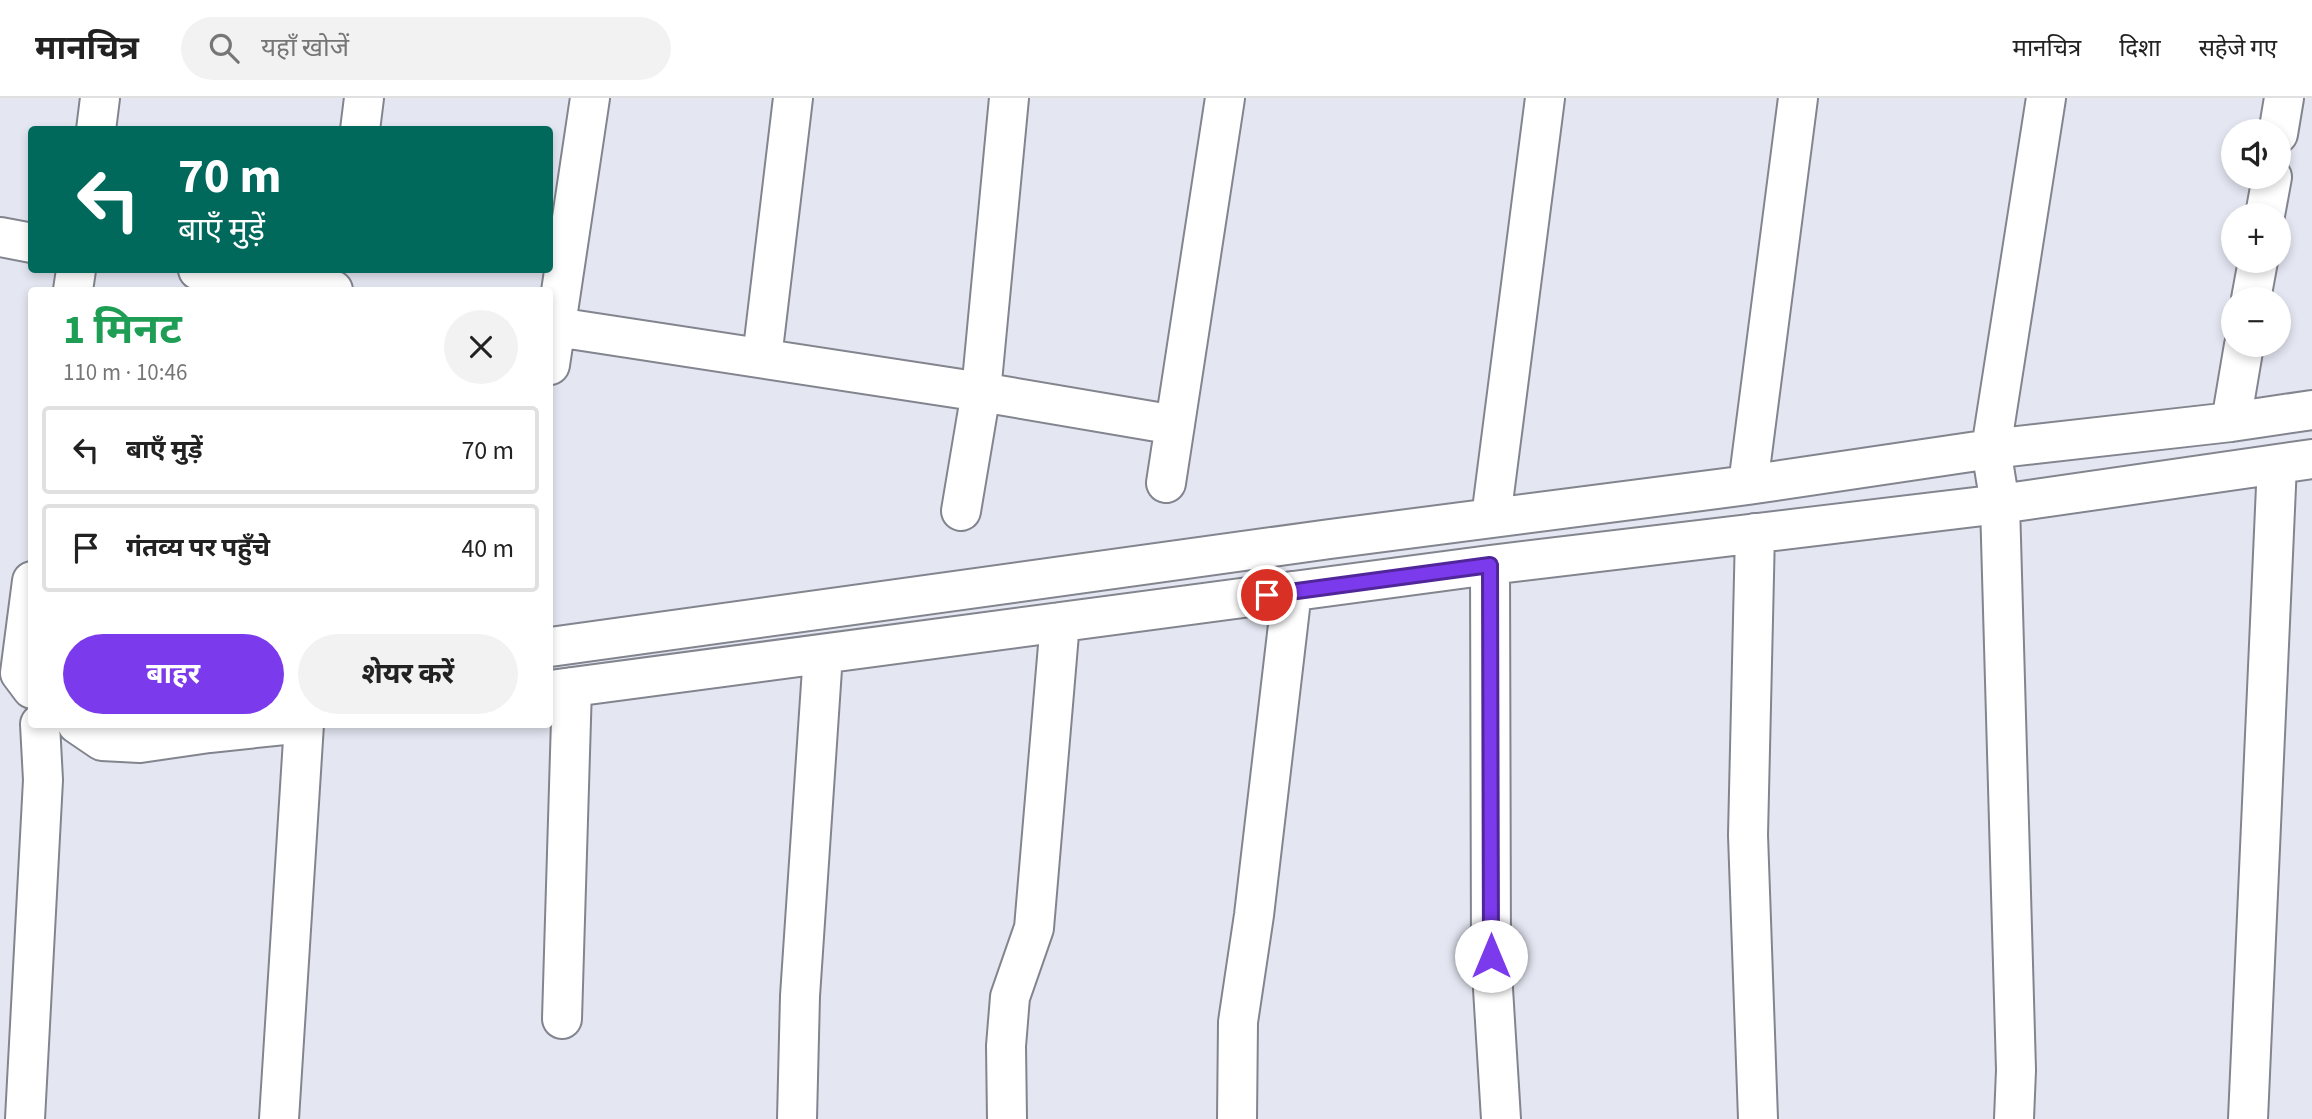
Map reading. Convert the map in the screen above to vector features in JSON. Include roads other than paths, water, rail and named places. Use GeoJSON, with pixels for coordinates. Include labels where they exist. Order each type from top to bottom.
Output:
{"type":"FeatureCollection","features":[{"type":"Feature","properties":{"kind":"street"},"geometry":{"type":"LineString","coordinates":[[96,126],[100,98]]}},
{"type":"Feature","properties":{"kind":"street"},"geometry":{"type":"LineString","coordinates":[[360,126],[364,98]]}},
{"type":"Feature","properties":{"kind":"street"},"geometry":{"type":"LineString","coordinates":[[590,98],[553,326],[1175,425]]}},
{"type":"Feature","properties":{"kind":"street"},"geometry":{"type":"LineString","coordinates":[[762,358],[793,98]]}},
{"type":"Feature","properties":{"kind":"street"},"geometry":{"type":"LineString","coordinates":[[961,510],[981,392],[1009,98]]}},
{"type":"Feature","properties":{"kind":"street"},"geometry":{"type":"LineString","coordinates":[[1166,483],[1226,98],[1249,101],[1250,98]]}},
{"type":"Feature","properties":{"kind":"street"},"geometry":{"type":"LineString","coordinates":[[1491,518],[1545,98]]}},
{"type":"Feature","properties":{"kind":"street"},"geometry":{"type":"LineString","coordinates":[[1748,485],[1798,98]]}},
{"type":"Feature","properties":{"kind":"street"},"geometry":{"type":"LineString","coordinates":[[2014,1119],[2016,1070],[2000,505],[1991,449],[2046,98]]}},
{"type":"Feature","properties":{"kind":"street"},"geometry":{"type":"LineString","coordinates":[[2280,119],[2284,98]]}},
{"type":"Feature","properties":{"kind":"street"},"geometry":{"type":"LineString","coordinates":[[0,237],[28,242]]}},
{"type":"Feature","properties":{"kind":"street"},"geometry":{"type":"LineString","coordinates":[[218,273],[313,287]]}},
{"type":"Feature","properties":{"kind":"street"},"geometry":{"type":"LineString","coordinates":[[2231,422],[2242,357]]}},
{"type":"Feature","properties":{"kind":"street"},"geometry":{"type":"LineString","coordinates":[[553,647],[1748,485],[1991,449],[2231,422],[2312,410]]}},
{"type":"Feature","properties":{"kind":"street"},"geometry":{"type":"LineString","coordinates":[[562,1019],[561,688],[1490,565],[2000,505],[2294,462],[2249,1119]]}},
{"type":"Feature","properties":{"kind":"street"},"geometry":{"type":"LineString","coordinates":[[1755,533],[1748,835],[1758,1119]]}},
{"type":"Feature","properties":{"kind":"street"},"geometry":{"type":"LineString","coordinates":[[1490,565],[1491,956],[1502,1119]]}},
{"type":"Feature","properties":{"kind":"street"},"geometry":{"type":"LineString","coordinates":[[1237,1119],[1238,1022],[1254,915],[1292,592]]}},
{"type":"Feature","properties":{"kind":"street"},"geometry":{"type":"LineString","coordinates":[[28,612],[20,673],[28,684]]}},
{"type":"Feature","properties":{"kind":"street"},"geometry":{"type":"LineString","coordinates":[[1007,1119],[1006,1046],[1010,997],[1034,928],[1060,622]]}},
{"type":"Feature","properties":{"kind":"street"},"geometry":{"type":"LineString","coordinates":[[797,1119],[800,996],[823,654]]}},
{"type":"Feature","properties":{"kind":"street"},"geometry":{"type":"LineString","coordinates":[[25,1119],[43,780],[40,728]]}},
{"type":"Feature","properties":{"kind":"street"},"geometry":{"type":"LineString","coordinates":[[83,728],[102,741],[140,743],[256,728]]}},
{"type":"Feature","properties":{"kind":"street"},"geometry":{"type":"LineString","coordinates":[[279,1119],[304,728]]}}]}
